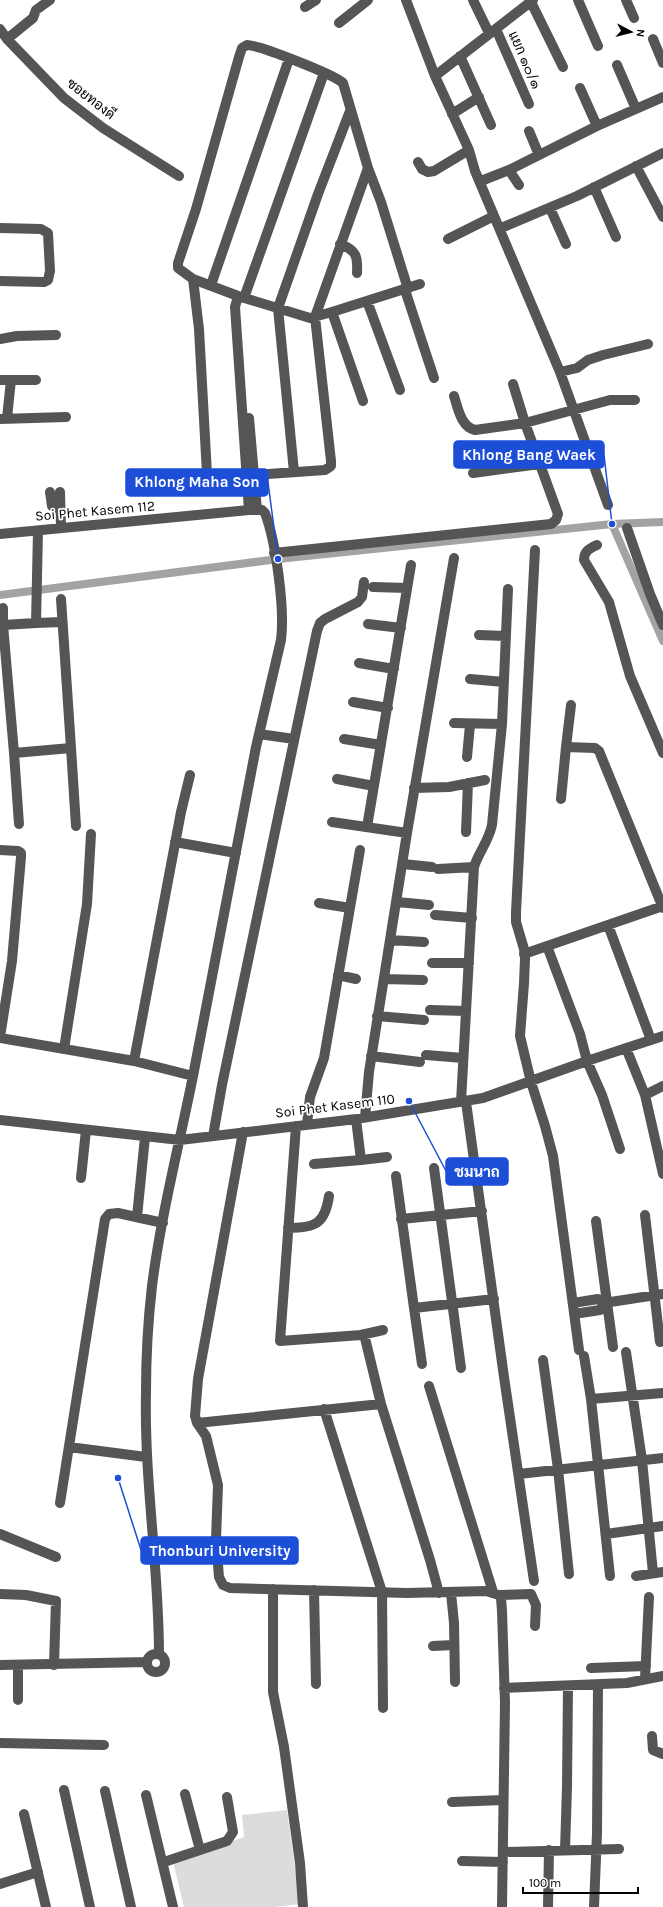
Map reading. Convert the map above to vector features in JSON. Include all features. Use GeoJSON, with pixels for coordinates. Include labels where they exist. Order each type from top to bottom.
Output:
{"type":"FeatureCollection","features":[{"type":"Feature","properties":{"kind":"street"},"geometry":{"type":"LineString","coordinates":[[7,39],[33,18],[36,10],[50,0]]}},
{"type":"Feature","properties":{"kind":"street"},"geometry":{"type":"LineString","coordinates":[[305,7],[316,0]]}},
{"type":"Feature","properties":{"kind":"street"},"geometry":{"type":"LineString","coordinates":[[339,23],[368,0]]}},
{"type":"Feature","properties":{"kind":"street"},"geometry":{"type":"LineString","coordinates":[[406,0],[435,76],[469,150],[494,216],[501,228],[560,372],[571,409],[608,505]]}},
{"type":"Feature","properties":{"kind":"street","name":"แยก ๑๐/๑"},"geometry":{"type":"LineString","coordinates":[[473,0],[492,31],[529,104]]}},
{"type":"Feature","properties":{"kind":"street"},"geometry":{"type":"LineString","coordinates":[[516,0],[521,10]]}},
{"type":"Feature","properties":{"kind":"street"},"geometry":{"type":"LineString","coordinates":[[578,0],[598,46]]}},
{"type":"Feature","properties":{"kind":"street"},"geometry":{"type":"LineString","coordinates":[[626,0],[634,18]]}},
{"type":"Feature","properties":{"kind":"street"},"geometry":{"type":"LineString","coordinates":[[435,76],[532,1],[563,67]]}},
{"type":"Feature","properties":{"kind":"street","name":"ซอยทองดี"},"geometry":{"type":"LineString","coordinates":[[0,29],[7,39],[64,98],[104,128],[179,176]]}},
{"type":"Feature","properties":{"kind":"street"},"geometry":{"type":"LineString","coordinates":[[653,39],[663,63]]}},
{"type":"Feature","properties":{"kind":"street"},"geometry":{"type":"LineString","coordinates":[[420,284],[406,289],[315,317],[304,316],[240,298],[193,279],[181,272],[178,268],[178,263],[196,209],[242,48],[247,45],[251,45],[324,72],[339,79],[342,83],[368,168],[381,202],[406,289],[434,378]]}},
{"type":"Feature","properties":{"kind":"street"},"geometry":{"type":"LineString","coordinates":[[460,56],[491,125]]}},
{"type":"Feature","properties":{"kind":"street"},"geometry":{"type":"LineString","coordinates":[[211,285],[289,59]]}},
{"type":"Feature","properties":{"kind":"street"},"geometry":{"type":"LineString","coordinates":[[617,65],[636,108]]}},
{"type":"Feature","properties":{"kind":"street"},"geometry":{"type":"LineString","coordinates":[[159,1654],[151,1655],[147,1662],[147,1666],[152,1672],[155,1673],[162,1671],[166,1665],[166,1662],[159,1654],[159,1621],[146,1457],[146,1392],[152,1287],[163,1223],[194,1076],[259,734],[282,632],[275,556],[265,512],[253,510],[240,298],[324,72]]}},
{"type":"Feature","properties":{"kind":"street"},"geometry":{"type":"LineString","coordinates":[[580,88],[597,126]]}},
{"type":"Feature","properties":{"kind":"street"},"geometry":{"type":"LineString","coordinates":[[480,181],[509,170],[597,126],[663,97]]}},
{"type":"Feature","properties":{"kind":"street"},"geometry":{"type":"LineString","coordinates":[[452,114],[479,98]]}},
{"type":"Feature","properties":{"kind":"street"},"geometry":{"type":"LineString","coordinates":[[294,472],[278,308],[316,200],[350,111]]}},
{"type":"Feature","properties":{"kind":"street"},"geometry":{"type":"LineString","coordinates":[[529,131],[539,155]]}},
{"type":"Feature","properties":{"kind":"street"},"geometry":{"type":"LineString","coordinates":[[418,162],[422,169],[428,172],[434,171],[469,150]]}},
{"type":"Feature","properties":{"kind":"street"},"geometry":{"type":"LineString","coordinates":[[501,228],[550,208],[663,153]]}},
{"type":"Feature","properties":{"kind":"street"},"geometry":{"type":"LineString","coordinates":[[636,166],[663,217]]}},
{"type":"Feature","properties":{"kind":"street"},"geometry":{"type":"LineString","coordinates":[[193,279],[199,329],[207,474],[209,478],[213,479],[325,470],[331,466],[315,317],[368,168]]}},
{"type":"Feature","properties":{"kind":"street"},"geometry":{"type":"LineString","coordinates":[[509,170],[519,185]]}},
{"type":"Feature","properties":{"kind":"street"},"geometry":{"type":"LineString","coordinates":[[594,187],[616,237]]}},
{"type":"Feature","properties":{"kind":"street"},"geometry":{"type":"LineString","coordinates":[[550,208],[566,244]]}},
{"type":"Feature","properties":{"kind":"street"},"geometry":{"type":"LineString","coordinates":[[448,239],[494,216]]}},
{"type":"Feature","properties":{"kind":"street"},"geometry":{"type":"LineString","coordinates":[[0,228],[41,229],[48,233],[50,271],[48,280],[44,282],[0,281]]}},
{"type":"Feature","properties":{"kind":"street"},"geometry":{"type":"LineString","coordinates":[[340,244],[350,248],[354,252],[358,263],[356,273]]}},
{"type":"Feature","properties":{"kind":"street"},"geometry":{"type":"LineString","coordinates":[[367,301],[400,390]]}},
{"type":"Feature","properties":{"kind":"street"},"geometry":{"type":"LineString","coordinates":[[332,312],[363,401]]}},
{"type":"Feature","properties":{"kind":"street"},"geometry":{"type":"LineString","coordinates":[[0,339],[17,336],[56,335]]}},
{"type":"Feature","properties":{"kind":"street"},"geometry":{"type":"LineString","coordinates":[[560,372],[577,368],[582,363],[596,357],[648,344]]}},
{"type":"Feature","properties":{"kind":"street"},"geometry":{"type":"LineString","coordinates":[[0,380],[36,380]]}},
{"type":"Feature","properties":{"kind":"street"},"geometry":{"type":"LineString","coordinates":[[11,380],[3,419],[66,417]]}},
{"type":"Feature","properties":{"kind":"street"},"geometry":{"type":"LineString","coordinates":[[275,556],[551,524],[556,520],[558,514],[513,384]]}},
{"type":"Feature","properties":{"kind":"street"},"geometry":{"type":"LineString","coordinates":[[454,396],[465,425],[470,429],[475,430],[525,422],[610,400],[635,400]]}},
{"type":"Feature","properties":{"kind":"street"},"geometry":{"type":"LineString","coordinates":[[473,473],[540,464]]}},
{"type":"Feature","properties":{"kind":"street"},"geometry":{"type":"LineString","coordinates":[[55,492],[52,506],[60,510],[61,528]]}},
{"type":"Feature","properties":{"kind":"street","name":"Soi Phet Kasem 112"},"geometry":{"type":"LineString","coordinates":[[0,534],[253,510]]}},
{"type":"Feature","properties":{"kind":"street"},"geometry":{"type":"LineString","coordinates":[[627,528],[650,594],[663,625]]}},
{"type":"Feature","properties":{"kind":"street"},"geometry":{"type":"LineString","coordinates":[[36,623],[38,531]]}},
{"type":"Feature","properties":{"kind":"street"},"geometry":{"type":"LineString","coordinates":[[597,545],[586,551],[584,560],[609,602],[630,676],[663,753]]}},
{"type":"Feature","properties":{"kind":"street"},"geometry":{"type":"LineString","coordinates":[[535,550],[516,912],[516,922],[524,954],[524,983],[520,1036],[531,1082],[553,1156],[572,1303],[591,1398],[610,1576]]}},
{"type":"Feature","properties":{"kind":"street"},"geometry":{"type":"LineString","coordinates":[[361,1160],[360,1118],[397,902],[414,788],[454,558]]}},
{"type":"Feature","properties":{"kind":"street"},"geometry":{"type":"LineString","coordinates":[[367,827],[411,565]]}},
{"type":"Feature","properties":{"kind":"street"},"geometry":{"type":"LineString","coordinates":[[213,1136],[222,1085],[318,627],[324,619],[358,602],[368,584],[407,588]]}},
{"type":"Feature","properties":{"kind":"street"},"geometry":{"type":"LineString","coordinates":[[508,590],[502,724],[492,825],[490,838],[480,850],[474,867],[466,1011],[464,1102],[482,1211],[534,1581]]}},
{"type":"Feature","properties":{"kind":"street"},"geometry":{"type":"LineString","coordinates":[[61,600],[76,826]]}},
{"type":"Feature","properties":{"kind":"street"},"geometry":{"type":"LineString","coordinates":[[3,608],[3,625],[19,824]]}},
{"type":"Feature","properties":{"kind":"street"},"geometry":{"type":"LineString","coordinates":[[3,625],[62,622]]}},
{"type":"Feature","properties":{"kind":"street"},"geometry":{"type":"LineString","coordinates":[[368,624],[401,628]]}},
{"type":"Feature","properties":{"kind":"street"},"geometry":{"type":"LineString","coordinates":[[479,635],[506,636]]}},
{"type":"Feature","properties":{"kind":"street"},"geometry":{"type":"LineString","coordinates":[[359,663],[394,669]]}},
{"type":"Feature","properties":{"kind":"street"},"geometry":{"type":"LineString","coordinates":[[470,679],[504,682]]}},
{"type":"Feature","properties":{"kind":"street"},"geometry":{"type":"LineString","coordinates":[[353,702],[388,708]]}},
{"type":"Feature","properties":{"kind":"street"},"geometry":{"type":"LineString","coordinates":[[561,799],[570,705]]}},
{"type":"Feature","properties":{"kind":"street"},"geometry":{"type":"LineString","coordinates":[[454,723],[502,724]]}},
{"type":"Feature","properties":{"kind":"street"},"geometry":{"type":"LineString","coordinates":[[467,757],[470,724]]}},
{"type":"Feature","properties":{"kind":"street"},"geometry":{"type":"LineString","coordinates":[[259,734],[294,739]]}},
{"type":"Feature","properties":{"kind":"street"},"geometry":{"type":"LineString","coordinates":[[344,739],[381,746]]}},
{"type":"Feature","properties":{"kind":"street"},"geometry":{"type":"LineString","coordinates":[[524,954],[663,907],[599,751],[595,748],[566,747]]}},
{"type":"Feature","properties":{"kind":"street"},"geometry":{"type":"LineString","coordinates":[[14,753],[71,748]]}},
{"type":"Feature","properties":{"kind":"street"},"geometry":{"type":"LineString","coordinates":[[134,1061],[175,842],[190,775]]}},
{"type":"Feature","properties":{"kind":"street"},"geometry":{"type":"LineString","coordinates":[[337,779],[374,786]]}},
{"type":"Feature","properties":{"kind":"street"},"geometry":{"type":"LineString","coordinates":[[414,788],[449,787],[485,780]]}},
{"type":"Feature","properties":{"kind":"street"},"geometry":{"type":"LineString","coordinates":[[466,832],[468,783]]}},
{"type":"Feature","properties":{"kind":"street"},"geometry":{"type":"LineString","coordinates":[[332,822],[407,833]]}},
{"type":"Feature","properties":{"kind":"street"},"geometry":{"type":"LineString","coordinates":[[64,1049],[87,904],[91,834]]}},
{"type":"Feature","properties":{"kind":"street"},"geometry":{"type":"LineString","coordinates":[[175,842],[236,853]]}},
{"type":"Feature","properties":{"kind":"street"},"geometry":{"type":"LineString","coordinates":[[0,850],[18,851],[21,853],[21,857],[12,960],[0,1038],[134,1061],[194,1076]]}},
{"type":"Feature","properties":{"kind":"street"},"geometry":{"type":"LineString","coordinates":[[307,1124],[310,1097],[324,1058],[360,850]]}},
{"type":"Feature","properties":{"kind":"street"},"geometry":{"type":"LineString","coordinates":[[403,864],[435,868],[474,867]]}},
{"type":"Feature","properties":{"kind":"street"},"geometry":{"type":"LineString","coordinates":[[397,902],[429,905]]}},
{"type":"Feature","properties":{"kind":"street"},"geometry":{"type":"LineString","coordinates":[[319,903],[350,908]]}},
{"type":"Feature","properties":{"kind":"street"},"geometry":{"type":"LineString","coordinates":[[435,916],[472,918]]}},
{"type":"Feature","properties":{"kind":"street"},"geometry":{"type":"LineString","coordinates":[[608,925],[650,1040]]}},
{"type":"Feature","properties":{"kind":"street"},"geometry":{"type":"LineString","coordinates":[[390,940],[424,942]]}},
{"type":"Feature","properties":{"kind":"street"},"geometry":{"type":"LineString","coordinates":[[547,946],[580,1034],[587,1061],[602,1095],[620,1149]]}},
{"type":"Feature","properties":{"kind":"street"},"geometry":{"type":"LineString","coordinates":[[432,963],[469,963]]}},
{"type":"Feature","properties":{"kind":"street"},"geometry":{"type":"LineString","coordinates":[[338,976],[356,978]]}},
{"type":"Feature","properties":{"kind":"street"},"geometry":{"type":"LineString","coordinates":[[384,978],[423,980]]}},
{"type":"Feature","properties":{"kind":"street"},"geometry":{"type":"LineString","coordinates":[[430,1010],[466,1011]]}},
{"type":"Feature","properties":{"kind":"street"},"geometry":{"type":"LineString","coordinates":[[377,1016],[424,1020]]}},
{"type":"Feature","properties":{"kind":"street","name":"Soi Phet Kasem 110"},"geometry":{"type":"LineString","coordinates":[[0,1120],[180,1140],[360,1118],[464,1102],[531,1082],[587,1061],[663,1036]]}},
{"type":"Feature","properties":{"kind":"street"},"geometry":{"type":"LineString","coordinates":[[626,1048],[645,1095],[663,1174]]}},
{"type":"Feature","properties":{"kind":"street"},"geometry":{"type":"LineString","coordinates":[[371,1056],[464,1058]]}},
{"type":"Feature","properties":{"kind":"street"},"geometry":{"type":"LineString","coordinates":[[645,1095],[663,1086]]}},
{"type":"Feature","properties":{"kind":"street"},"geometry":{"type":"LineString","coordinates":[[296,1126],[280,1341],[364,1334],[383,1330]]}},
{"type":"Feature","properties":{"kind":"street"},"geometry":{"type":"LineString","coordinates":[[81,1178],[86,1130]]}},
{"type":"Feature","properties":{"kind":"street"},"geometry":{"type":"LineString","coordinates":[[243,1132],[194,1408],[197,1423],[206,1436],[218,1485],[216,1540],[220,1581],[223,1585],[230,1588],[531,1594],[536,1605],[535,1626]]}},
{"type":"Feature","properties":{"kind":"street"},"geometry":{"type":"LineString","coordinates":[[137,1217],[145,1137]]}},
{"type":"Feature","properties":{"kind":"street"},"geometry":{"type":"LineString","coordinates":[[314,1164],[387,1157]]}},
{"type":"Feature","properties":{"kind":"street"},"geometry":{"type":"LineString","coordinates":[[434,1168],[451,1304],[461,1368]]}},
{"type":"Feature","properties":{"kind":"street"},"geometry":{"type":"LineString","coordinates":[[396,1176],[422,1364]]}},
{"type":"Feature","properties":{"kind":"street"},"geometry":{"type":"LineString","coordinates":[[288,1228],[309,1227],[317,1223],[328,1207],[329,1196]]}},
{"type":"Feature","properties":{"kind":"street"},"geometry":{"type":"LineString","coordinates":[[401,1219],[482,1211]]}},
{"type":"Feature","properties":{"kind":"street"},"geometry":{"type":"LineString","coordinates":[[60,1503],[105,1219],[110,1214],[118,1213],[163,1223]]}},
{"type":"Feature","properties":{"kind":"street"},"geometry":{"type":"LineString","coordinates":[[645,1215],[659,1295],[660,1342]]}},
{"type":"Feature","properties":{"kind":"street"},"geometry":{"type":"LineString","coordinates":[[596,1221],[613,1347]]}},
{"type":"Feature","properties":{"kind":"street"},"geometry":{"type":"LineString","coordinates":[[572,1303],[598,1299],[606,1303],[659,1295]]}},
{"type":"Feature","properties":{"kind":"street"},"geometry":{"type":"LineString","coordinates":[[414,1308],[494,1299]]}},
{"type":"Feature","properties":{"kind":"street"},"geometry":{"type":"LineString","coordinates":[[574,1314],[600,1310],[606,1303]]}},
{"type":"Feature","properties":{"kind":"street"},"geometry":{"type":"LineString","coordinates":[[364,1334],[381,1404],[439,1593]]}},
{"type":"Feature","properties":{"kind":"street"},"geometry":{"type":"LineString","coordinates":[[626,1352],[642,1460],[648,1527],[658,1572],[636,1576]]}},
{"type":"Feature","properties":{"kind":"street"},"geometry":{"type":"LineString","coordinates":[[543,1360],[558,1469],[569,1574]]}},
{"type":"Feature","properties":{"kind":"street"},"geometry":{"type":"LineString","coordinates":[[429,1386],[496,1594],[502,1598],[504,1688],[502,1907]]}},
{"type":"Feature","properties":{"kind":"street"},"geometry":{"type":"LineString","coordinates":[[591,1398],[663,1393]]}},
{"type":"Feature","properties":{"kind":"street"},"geometry":{"type":"LineString","coordinates":[[197,1423],[287,1415],[324,1409],[381,1404]]}},
{"type":"Feature","properties":{"kind":"street"},"geometry":{"type":"LineString","coordinates":[[324,1409],[382,1592],[383,1708]]}},
{"type":"Feature","properties":{"kind":"street"},"geometry":{"type":"LineString","coordinates":[[69,1446],[146,1457]]}},
{"type":"Feature","properties":{"kind":"street"},"geometry":{"type":"LineString","coordinates":[[518,1474],[663,1458]]}},
{"type":"Feature","properties":{"kind":"street"},"geometry":{"type":"LineString","coordinates":[[606,1534],[663,1526]]}},
{"type":"Feature","properties":{"kind":"street"},"geometry":{"type":"LineString","coordinates":[[0,1534],[56,1556]]}},
{"type":"Feature","properties":{"kind":"street"},"geometry":{"type":"LineString","coordinates":[[273,1589],[273,1692],[277,1705],[284,1747],[300,1863],[303,1907]]}},
{"type":"Feature","properties":{"kind":"street"},"geometry":{"type":"LineString","coordinates":[[314,1590],[316,1684]]}},
{"type":"Feature","properties":{"kind":"street"},"geometry":{"type":"LineString","coordinates":[[451,1593],[455,1682]]}},
{"type":"Feature","properties":{"kind":"street"},"geometry":{"type":"LineString","coordinates":[[0,1594],[26,1595],[56,1601],[54,1665]]}},
{"type":"Feature","properties":{"kind":"street"},"geometry":{"type":"LineString","coordinates":[[645,1679],[649,1597]]}},
{"type":"Feature","properties":{"kind":"street"},"geometry":{"type":"LineString","coordinates":[[433,1646],[454,1645]]}},
{"type":"Feature","properties":{"kind":"street"},"geometry":{"type":"LineString","coordinates":[[0,1665],[147,1662]]}},
{"type":"Feature","properties":{"kind":"street"},"geometry":{"type":"LineString","coordinates":[[18,1665],[18,1700]]}},
{"type":"Feature","properties":{"kind":"street"},"geometry":{"type":"LineString","coordinates":[[592,1668],[646,1666]]}},
{"type":"Feature","properties":{"kind":"street"},"geometry":{"type":"LineString","coordinates":[[504,1688],[627,1683],[663,1676]]}},
{"type":"Feature","properties":{"kind":"street"},"geometry":{"type":"LineString","coordinates":[[594,1907],[598,1684]]}},
{"type":"Feature","properties":{"kind":"street"},"geometry":{"type":"LineString","coordinates":[[565,1850],[568,1686]]}},
{"type":"Feature","properties":{"kind":"street"},"geometry":{"type":"LineString","coordinates":[[652,1736],[653,1750],[663,1754]]}},
{"type":"Feature","properties":{"kind":"street"},"geometry":{"type":"LineString","coordinates":[[0,1743],[104,1745]]}},
{"type":"Feature","properties":{"kind":"street"},"geometry":{"type":"LineString","coordinates":[[64,1790],[90,1907]]}},
{"type":"Feature","properties":{"kind":"street"},"geometry":{"type":"LineString","coordinates":[[105,1791],[131,1907]]}},
{"type":"Feature","properties":{"kind":"street"},"geometry":{"type":"LineString","coordinates":[[185,1794],[200,1850]]}},
{"type":"Feature","properties":{"kind":"street"},"geometry":{"type":"LineString","coordinates":[[146,1795],[164,1862],[173,1907]]}},
{"type":"Feature","properties":{"kind":"street"},"geometry":{"type":"LineString","coordinates":[[164,1862],[227,1841],[233,1832],[227,1797]]}},
{"type":"Feature","properties":{"kind":"street"},"geometry":{"type":"LineString","coordinates":[[452,1802],[504,1800]]}},
{"type":"Feature","properties":{"kind":"street"},"geometry":{"type":"LineString","coordinates":[[24,1814],[46,1907]]}},
{"type":"Feature","properties":{"kind":"street"},"geometry":{"type":"LineString","coordinates":[[462,1861],[549,1850],[619,1849]]}},
{"type":"Feature","properties":{"kind":"street"},"geometry":{"type":"LineString","coordinates":[[548,1907],[549,1850]]}},
{"type":"Feature","properties":{"kind":"street"},"geometry":{"type":"LineString","coordinates":[[0,1884],[38,1872]]}},
{"type":"Feature","properties":{"kind":"shaded area"},"geometry":{"type":"Polygon","coordinates":[[[287,1810],[300,1904],[275,1907],[184,1907],[173,1861],[244,1837],[242,1815],[287,1810]]]}},
{"type":"Feature","properties":{"kind":"waterway"},"geometry":{"type":"LineString","coordinates":[[0,595],[278,559],[612,524],[663,522]]}},
{"type":"Feature","properties":{"kind":"waterway"},"geometry":{"type":"LineString","coordinates":[[612,524],[663,641]]}},
{"type":"Feature","properties":{"kind":"place","name":"Khlong Bang Waek"},"geometry":{"type":"Point","coordinates":[612,524]}},
{"type":"Feature","properties":{"kind":"place","name":"Khlong Maha Son"},"geometry":{"type":"Point","coordinates":[278,559]}},
{"type":"Feature","properties":{"kind":"place","name":"ชมนาถ"},"geometry":{"type":"Point","coordinates":[409,1101]}},
{"type":"Feature","properties":{"kind":"place","name":"Thonburi University"},"geometry":{"type":"Point","coordinates":[118,1478]}}]}
